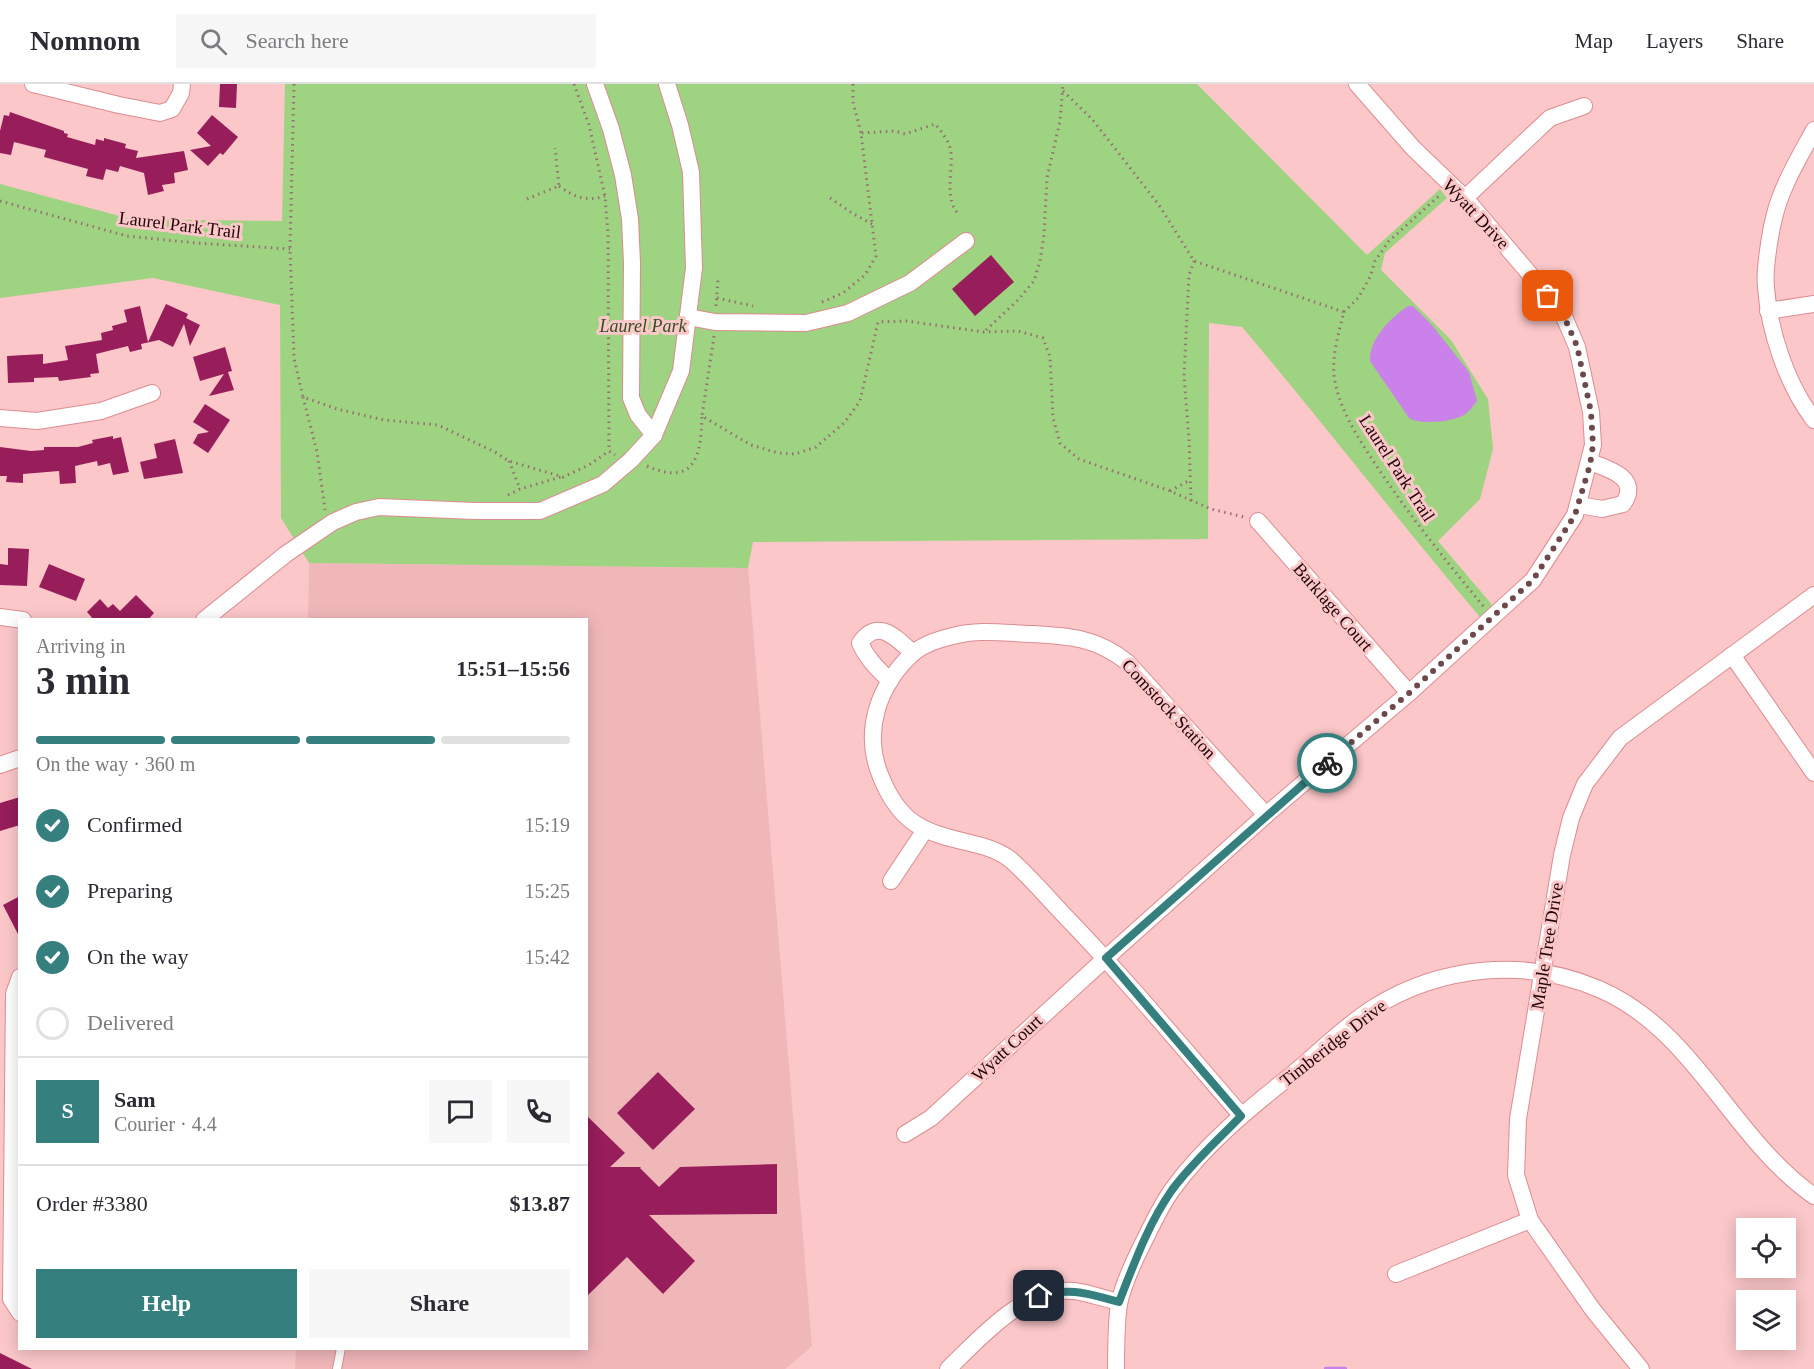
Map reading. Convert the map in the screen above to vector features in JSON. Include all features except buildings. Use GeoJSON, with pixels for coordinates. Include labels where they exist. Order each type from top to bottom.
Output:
{"type":"FeatureCollection","features":[{"type":"Feature","properties":{"kind":"street"},"geometry":{"type":"LineString","coordinates":[[33,84],[160,113],[172,109],[182,93],[182,84]]}},
{"type":"Feature","properties":{"kind":"street"},"geometry":{"type":"LineString","coordinates":[[595,84],[611,129],[623,175],[630,219],[631,398],[638,415],[654,435]]}},
{"type":"Feature","properties":{"kind":"street"},"geometry":{"type":"LineString","coordinates":[[206,618],[286,554],[333,522],[356,512],[379,507],[540,511],[603,484],[631,460],[654,435],[681,371],[694,267],[691,172],[667,84]]}},
{"type":"Feature","properties":{"kind":"street","name":"Wyatt Drive"},"geometry":{"type":"LineString","coordinates":[[1106,958],[1266,815],[1409,693],[1533,580],[1575,515],[1579,505],[1593,445],[1591,412],[1577,346],[1562,312],[1465,198],[1413,148],[1357,84]]}},
{"type":"Feature","properties":{"kind":"street"},"geometry":{"type":"LineString","coordinates":[[1465,198],[1550,118],[1584,106]]}},
{"type":"Feature","properties":{"kind":"street"},"geometry":{"type":"LineString","coordinates":[[1814,130],[1784,188],[1773,218],[1765,284],[1768,311],[1786,372],[1814,420]]}},
{"type":"Feature","properties":{"kind":"street"},"geometry":{"type":"LineString","coordinates":[[688,316],[715,322],[806,323],[848,313],[910,283],[966,241]]}},
{"type":"Feature","properties":{"kind":"street"},"geometry":{"type":"LineString","coordinates":[[1768,311],[1814,304]]}},
{"type":"Feature","properties":{"kind":"street"},"geometry":{"type":"LineString","coordinates":[[0,418],[37,421],[101,411],[153,393]]}},
{"type":"Feature","properties":{"kind":"street"},"geometry":{"type":"LineString","coordinates":[[1579,505],[1602,509],[1623,504],[1627,498],[1629,490],[1625,480],[1615,471],[1590,462]]}},
{"type":"Feature","properties":{"kind":"street","name":"Barklage Court"},"geometry":{"type":"LineString","coordinates":[[1258,521],[1409,693]]}},
{"type":"Feature","properties":{"kind":"street","name":"Maple Tree Drive"},"geometry":{"type":"LineString","coordinates":[[1641,1369],[1593,1310],[1530,1220],[1516,1175],[1516,1138],[1562,855],[1571,818],[1585,784],[1620,738],[1814,595]]}},
{"type":"Feature","properties":{"kind":"street"},"geometry":{"type":"LineString","coordinates":[[0,617],[18,619]]}},
{"type":"Feature","properties":{"kind":"street"},"geometry":{"type":"LineString","coordinates":[[890,681],[869,661],[863,651],[860,643],[866,634],[877,630],[885,632],[895,637],[913,653]]}},
{"type":"Feature","properties":{"kind":"street","name":"Comstock Station"},"geometry":{"type":"LineString","coordinates":[[1241,1116],[1106,958],[1009,858],[985,846],[925,830],[899,812],[880,776],[874,752],[873,724],[882,690],[913,653],[930,644],[954,636],[982,631],[1093,641],[1127,662],[1266,815]]}},
{"type":"Feature","properties":{"kind":"street"},"geometry":{"type":"LineString","coordinates":[[1732,655],[1814,773]]}},
{"type":"Feature","properties":{"kind":"street"},"geometry":{"type":"LineString","coordinates":[[0,765],[18,759]]}},
{"type":"Feature","properties":{"kind":"street"},"geometry":{"type":"LineString","coordinates":[[891,881],[925,830]]}},
{"type":"Feature","properties":{"kind":"street","name":"Wyatt Court"},"geometry":{"type":"LineString","coordinates":[[905,1134],[931,1118],[1106,958]]}},
{"type":"Feature","properties":{"kind":"street","name":"Timberidge Drive"},"geometry":{"type":"LineString","coordinates":[[1116,1369],[1119,1302],[1136,1257],[1161,1206],[1183,1176],[1241,1116],[1371,1009],[1431,980],[1474,971],[1543,971],[1598,988],[1624,1001],[1669,1036],[1771,1158],[1798,1185],[1814,1196]]}},
{"type":"Feature","properties":{"kind":"street"},"geometry":{"type":"LineString","coordinates":[[18,983],[14,994],[11,1287],[11,1299],[18,1310]]}},
{"type":"Feature","properties":{"kind":"street"},"geometry":{"type":"LineString","coordinates":[[1396,1274],[1530,1220]]}},
{"type":"Feature","properties":{"kind":"street"},"geometry":{"type":"LineString","coordinates":[[948,1369],[996,1322],[1039,1296],[1058,1291],[1075,1291],[1119,1302]]}},
{"type":"Feature","properties":{"kind":"lane"},"geometry":{"type":"LineString","coordinates":[[338,1369],[341,1350]]}},
{"type":"Feature","properties":{"kind":"path"},"geometry":{"type":"LineString","coordinates":[[294,84],[290,249],[294,357],[317,452],[325,511]]}},
{"type":"Feature","properties":{"kind":"path"},"geometry":{"type":"LineString","coordinates":[[816,304],[843,293],[865,275],[876,256],[861,134],[853,102],[853,84]]}},
{"type":"Feature","properties":{"kind":"path"},"geometry":{"type":"LineString","coordinates":[[984,332],[1018,300],[1034,280],[1044,235],[1047,178],[1060,121],[1063,84]]}},
{"type":"Feature","properties":{"kind":"path"},"geometry":{"type":"LineString","coordinates":[[1063,91],[1092,119],[1159,205],[1194,261],[1344,312]]}},
{"type":"Feature","properties":{"kind":"path"},"geometry":{"type":"LineString","coordinates":[[861,134],[895,131],[905,134],[935,124],[944,135],[951,152],[950,187],[953,208],[958,214]]}},
{"type":"Feature","properties":{"kind":"path"},"geometry":{"type":"LineString","coordinates":[[555,148],[559,186]]}},
{"type":"Feature","properties":{"kind":"path"},"geometry":{"type":"LineString","coordinates":[[559,186],[584,200],[605,196]]}},
{"type":"Feature","properties":{"kind":"path"},"geometry":{"type":"LineString","coordinates":[[527,199],[559,186]]}},
{"type":"Feature","properties":{"kind":"path","name":"Laurel Park Trail"},"geometry":{"type":"LineString","coordinates":[[1451,186],[1389,241],[1376,261],[1359,297],[1344,312],[1337,339],[1334,374],[1343,408],[1359,440],[1395,494],[1492,618]]}},
{"type":"Feature","properties":{"kind":"path"},"geometry":{"type":"LineString","coordinates":[[830,198],[874,225]]}},
{"type":"Feature","properties":{"kind":"path","name":"Laurel Park Trail"},"geometry":{"type":"LineString","coordinates":[[0,201],[127,236],[290,249]]}},
{"type":"Feature","properties":{"kind":"path"},"geometry":{"type":"LineString","coordinates":[[1191,502],[1184,358],[1189,275],[1194,261]]}},
{"type":"Feature","properties":{"kind":"path"},"geometry":{"type":"LineString","coordinates":[[718,279],[712,356],[705,387],[702,416],[751,445],[778,453],[795,454],[816,447],[844,422],[860,401],[878,322],[906,321],[984,332],[1018,331],[1043,338],[1050,357],[1053,418],[1060,442],[1079,459],[1170,491],[1191,502],[1258,521]]}},
{"type":"Feature","properties":{"kind":"path"},"geometry":{"type":"LineString","coordinates":[[717,298],[758,307]]}},
{"type":"Feature","properties":{"kind":"path"},"geometry":{"type":"LineString","coordinates":[[303,397],[337,409],[384,420],[438,425],[509,461],[563,477],[590,465],[609,451]]}},
{"type":"Feature","properties":{"kind":"path"},"geometry":{"type":"LineString","coordinates":[[509,461],[520,489]]}},
{"type":"Feature","properties":{"kind":"path"},"geometry":{"type":"LineString","coordinates":[[1170,491],[1190,480]]}},
{"type":"Feature","properties":{"kind":"shaded area"},"geometry":{"type":"Polygon","coordinates":[[[1408,306],[1413,306],[1431,324],[1469,372],[1477,401],[1464,415],[1436,422],[1409,418],[1370,361],[1377,336],[1395,316],[1408,306]]]}},
{"type":"Feature","properties":{"kind":"shaded area"},"geometry":{"type":"Polygon","coordinates":[[[309,563],[748,568],[812,1346],[785,1369],[295,1369],[296,1350],[588,1350],[588,618],[308,618],[309,563]]]}},
{"type":"Feature","properties":{"kind":"green space","name":"Laurel Park"},"geometry":{"type":"Polygon","coordinates":[[[285,84],[1197,84],[1367,255],[1440,189],[1447,198],[1385,253],[1381,270],[1451,340],[1488,399],[1493,449],[1480,499],[1438,541],[1493,606],[1480,617],[1242,327],[1209,323],[1208,539],[753,542],[748,568],[309,563],[281,518],[280,305],[153,278],[0,298],[0,184],[131,219],[282,221],[285,84]]]}},
{"type":"Feature","properties":{"kind":"waterway"},"geometry":{"type":"LineString","coordinates":[[1326,1369],[1345,1369]]}},
{"type":"Feature","properties":{"kind":"way so far"},"geometry":{"type":"LineString","coordinates":[[1327,763],[1409,693],[1533,580],[1575,515],[1590,465],[1593,445],[1591,412],[1577,346],[1562,312],[1548,296]]}},
{"type":"Feature","properties":{"kind":"route"},"geometry":{"type":"LineString","coordinates":[[1039,1296],[1058,1291],[1075,1291],[1119,1302],[1136,1257],[1161,1206],[1183,1176],[1241,1116],[1106,958],[1327,763]]}}]}
